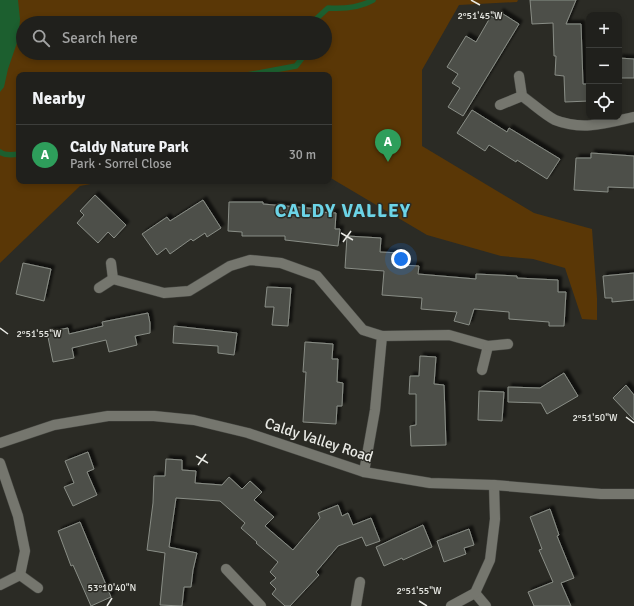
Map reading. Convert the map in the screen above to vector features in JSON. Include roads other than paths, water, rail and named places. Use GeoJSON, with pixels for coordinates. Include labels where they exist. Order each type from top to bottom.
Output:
{"type":"FeatureCollection","features":[{"type":"Feature","properties":{"kind":"street"},"geometry":{"type":"LineString","coordinates":[[519,76],[522,96],[554,119],[578,126],[598,126],[634,117]]}},
{"type":"Feature","properties":{"kind":"street"},"geometry":{"type":"LineString","coordinates":[[500,104],[522,96]]}},
{"type":"Feature","properties":{"kind":"street"},"geometry":{"type":"LineString","coordinates":[[99,288],[113,280],[164,293],[189,291],[230,266],[250,260],[281,263],[317,276],[363,330],[382,336],[449,335],[488,346],[508,344]]}},
{"type":"Feature","properties":{"kind":"street"},"geometry":{"type":"LineString","coordinates":[[111,263],[113,280]]}},
{"type":"Feature","properties":{"kind":"street"},"geometry":{"type":"LineString","coordinates":[[364,472],[374,410],[382,336]]}},
{"type":"Feature","properties":{"kind":"street"},"geometry":{"type":"LineString","coordinates":[[482,370],[488,346]]}},
{"type":"Feature","properties":{"kind":"street","name":"Caldy Valley Road"},"geometry":{"type":"LineString","coordinates":[[0,443],[54,425],[108,416],[154,416],[194,420],[248,433],[364,472],[430,483],[494,485],[601,494],[634,494]]}},
{"type":"Feature","properties":{"kind":"street"},"geometry":{"type":"LineString","coordinates":[[0,463],[18,516],[25,551],[20,576]]}},
{"type":"Feature","properties":{"kind":"street"},"geometry":{"type":"LineString","coordinates":[[451,606],[475,593],[490,560],[495,519],[494,485]]}},
{"type":"Feature","properties":{"kind":"street"},"geometry":{"type":"LineString","coordinates":[[226,569],[261,606]]}},
{"type":"Feature","properties":{"kind":"street"},"geometry":{"type":"LineString","coordinates":[[0,585],[20,576]]}},
{"type":"Feature","properties":{"kind":"street"},"geometry":{"type":"LineString","coordinates":[[20,576],[38,588]]}},
{"type":"Feature","properties":{"kind":"street"},"geometry":{"type":"LineString","coordinates":[[356,606],[360,582]]}},
{"type":"Feature","properties":{"kind":"street"},"geometry":{"type":"LineString","coordinates":[[475,593],[486,606]]}},
{"type":"Feature","properties":{"kind":"waterway"},"geometry":{"type":"LineString","coordinates":[[319,16],[328,8],[351,7],[362,5],[373,0]]}},
{"type":"Feature","properties":{"kind":"waterway"},"geometry":{"type":"LineString","coordinates":[[263,72],[296,66],[301,60]]}},
{"type":"Feature","properties":{"kind":"waterway"},"geometry":{"type":"LineString","coordinates":[[0,152],[7,155],[16,154]]}},
{"type":"Feature","properties":{"kind":"place","name":"Caldy Nature Park"},"geometry":{"type":"Point","coordinates":[388,162]}},
{"type":"Feature","properties":{"kind":"district","name":"CALDY VALLEY"},"geometry":{"type":"Point","coordinates":[343,210]}}]}
